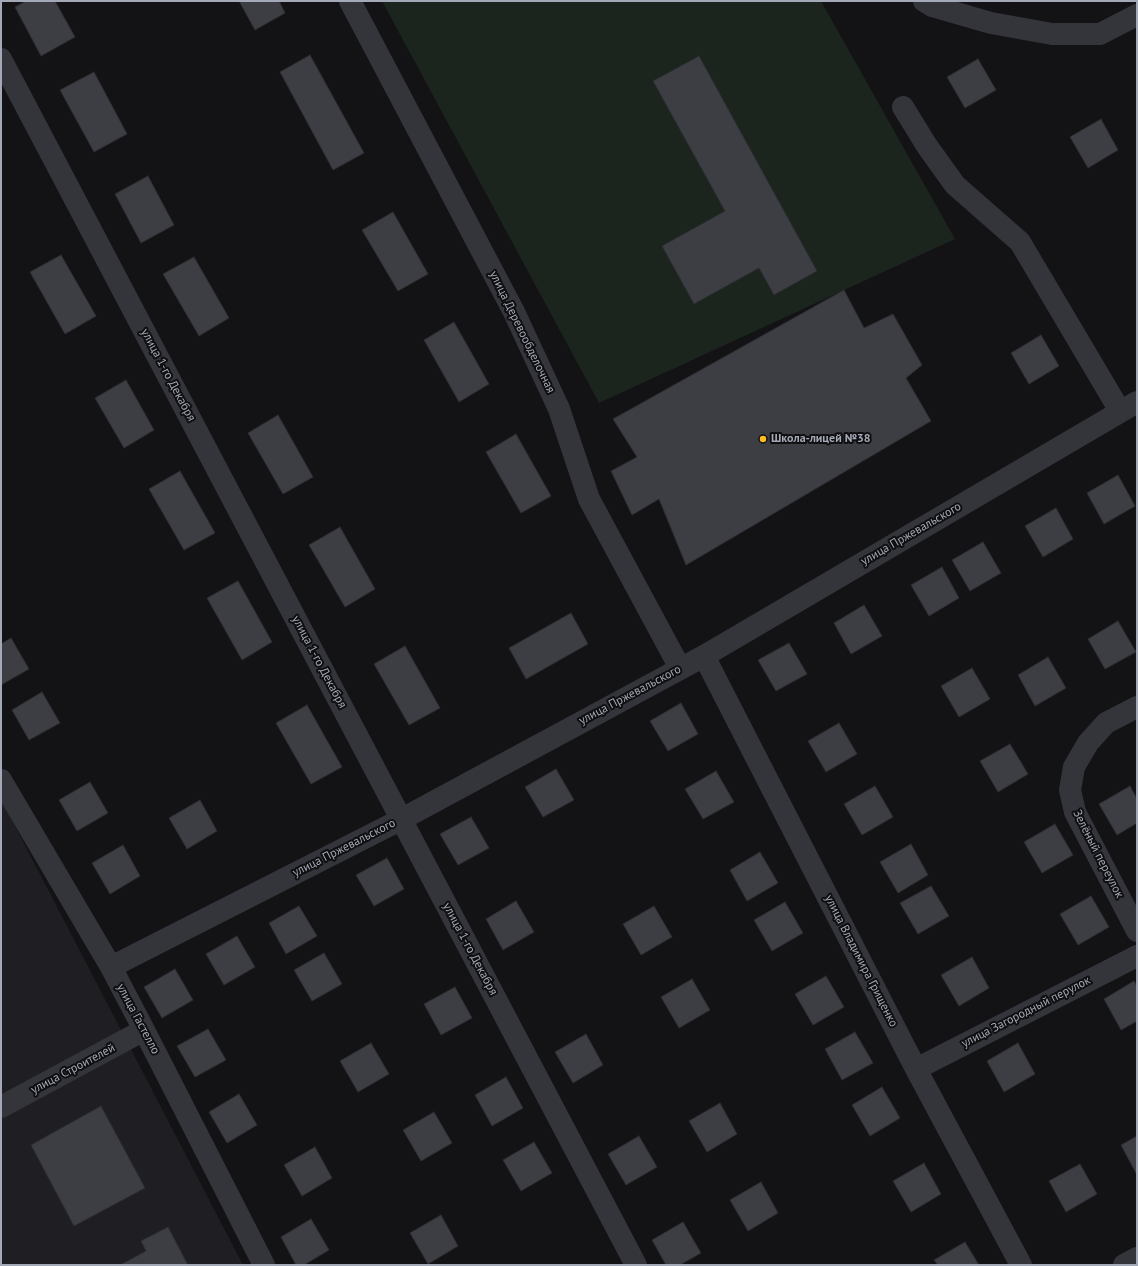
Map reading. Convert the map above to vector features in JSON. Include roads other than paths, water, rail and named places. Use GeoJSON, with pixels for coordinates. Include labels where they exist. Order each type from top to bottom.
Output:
{"type":"FeatureCollection","features":[{"type":"Feature","properties":{"kind":"street","name":"улица Деревообделочная"},"geometry":{"type":"LineString","coordinates":[[350,1],[514,312],[559,409],[589,499],[680,668]]}},
{"type":"Feature","properties":{"kind":"street"},"geometry":{"type":"LineString","coordinates":[[924,1],[932,6],[991,23],[1052,34],[1100,34],[1137,15]]}},
{"type":"Feature","properties":{"kind":"street","name":"улица 1-го Декабря"},"geometry":{"type":"LineString","coordinates":[[2,63],[636,1265]]}},
{"type":"Feature","properties":{"kind":"street"},"geometry":{"type":"LineString","coordinates":[[903,107],[927,146],[955,186],[1020,242],[1128,407]]}},
{"type":"Feature","properties":{"kind":"street","name":"улица Пржевальского"},"geometry":{"type":"LineString","coordinates":[[111,967],[402,819],[704,656],[1128,407]]}},
{"type":"Feature","properties":{"kind":"street","name":"улица Владимира Грищенко"},"geometry":{"type":"LineString","coordinates":[[704,656],[916,1069],[1021,1265]]}},
{"type":"Feature","properties":{"kind":"street","name":"Зелёный переулок"},"geometry":{"type":"LineString","coordinates":[[1137,708],[1106,723],[1088,743],[1074,767],[1070,790],[1075,812],[1137,931]]}},
{"type":"Feature","properties":{"kind":"street","name":"улица Гастелло"},"geometry":{"type":"LineString","coordinates":[[3,786],[111,967],[264,1265]]}},
{"type":"Feature","properties":{"kind":"street","name":"улица Загородный перулок"},"geometry":{"type":"LineString","coordinates":[[916,1069],[1137,956]]}},
{"type":"Feature","properties":{"kind":"street","name":"улица Строителей"},"geometry":{"type":"LineString","coordinates":[[1,1107],[144,1030]]}},
{"type":"Feature","properties":{"kind":"street"},"geometry":{"type":"LineString","coordinates":[[1124,1265],[1137,1258]]}},
{"type":"Feature","properties":{"kind":"place","name":"Школа-лицей №38"},"geometry":{"type":"Point","coordinates":[763,439]}}]}
